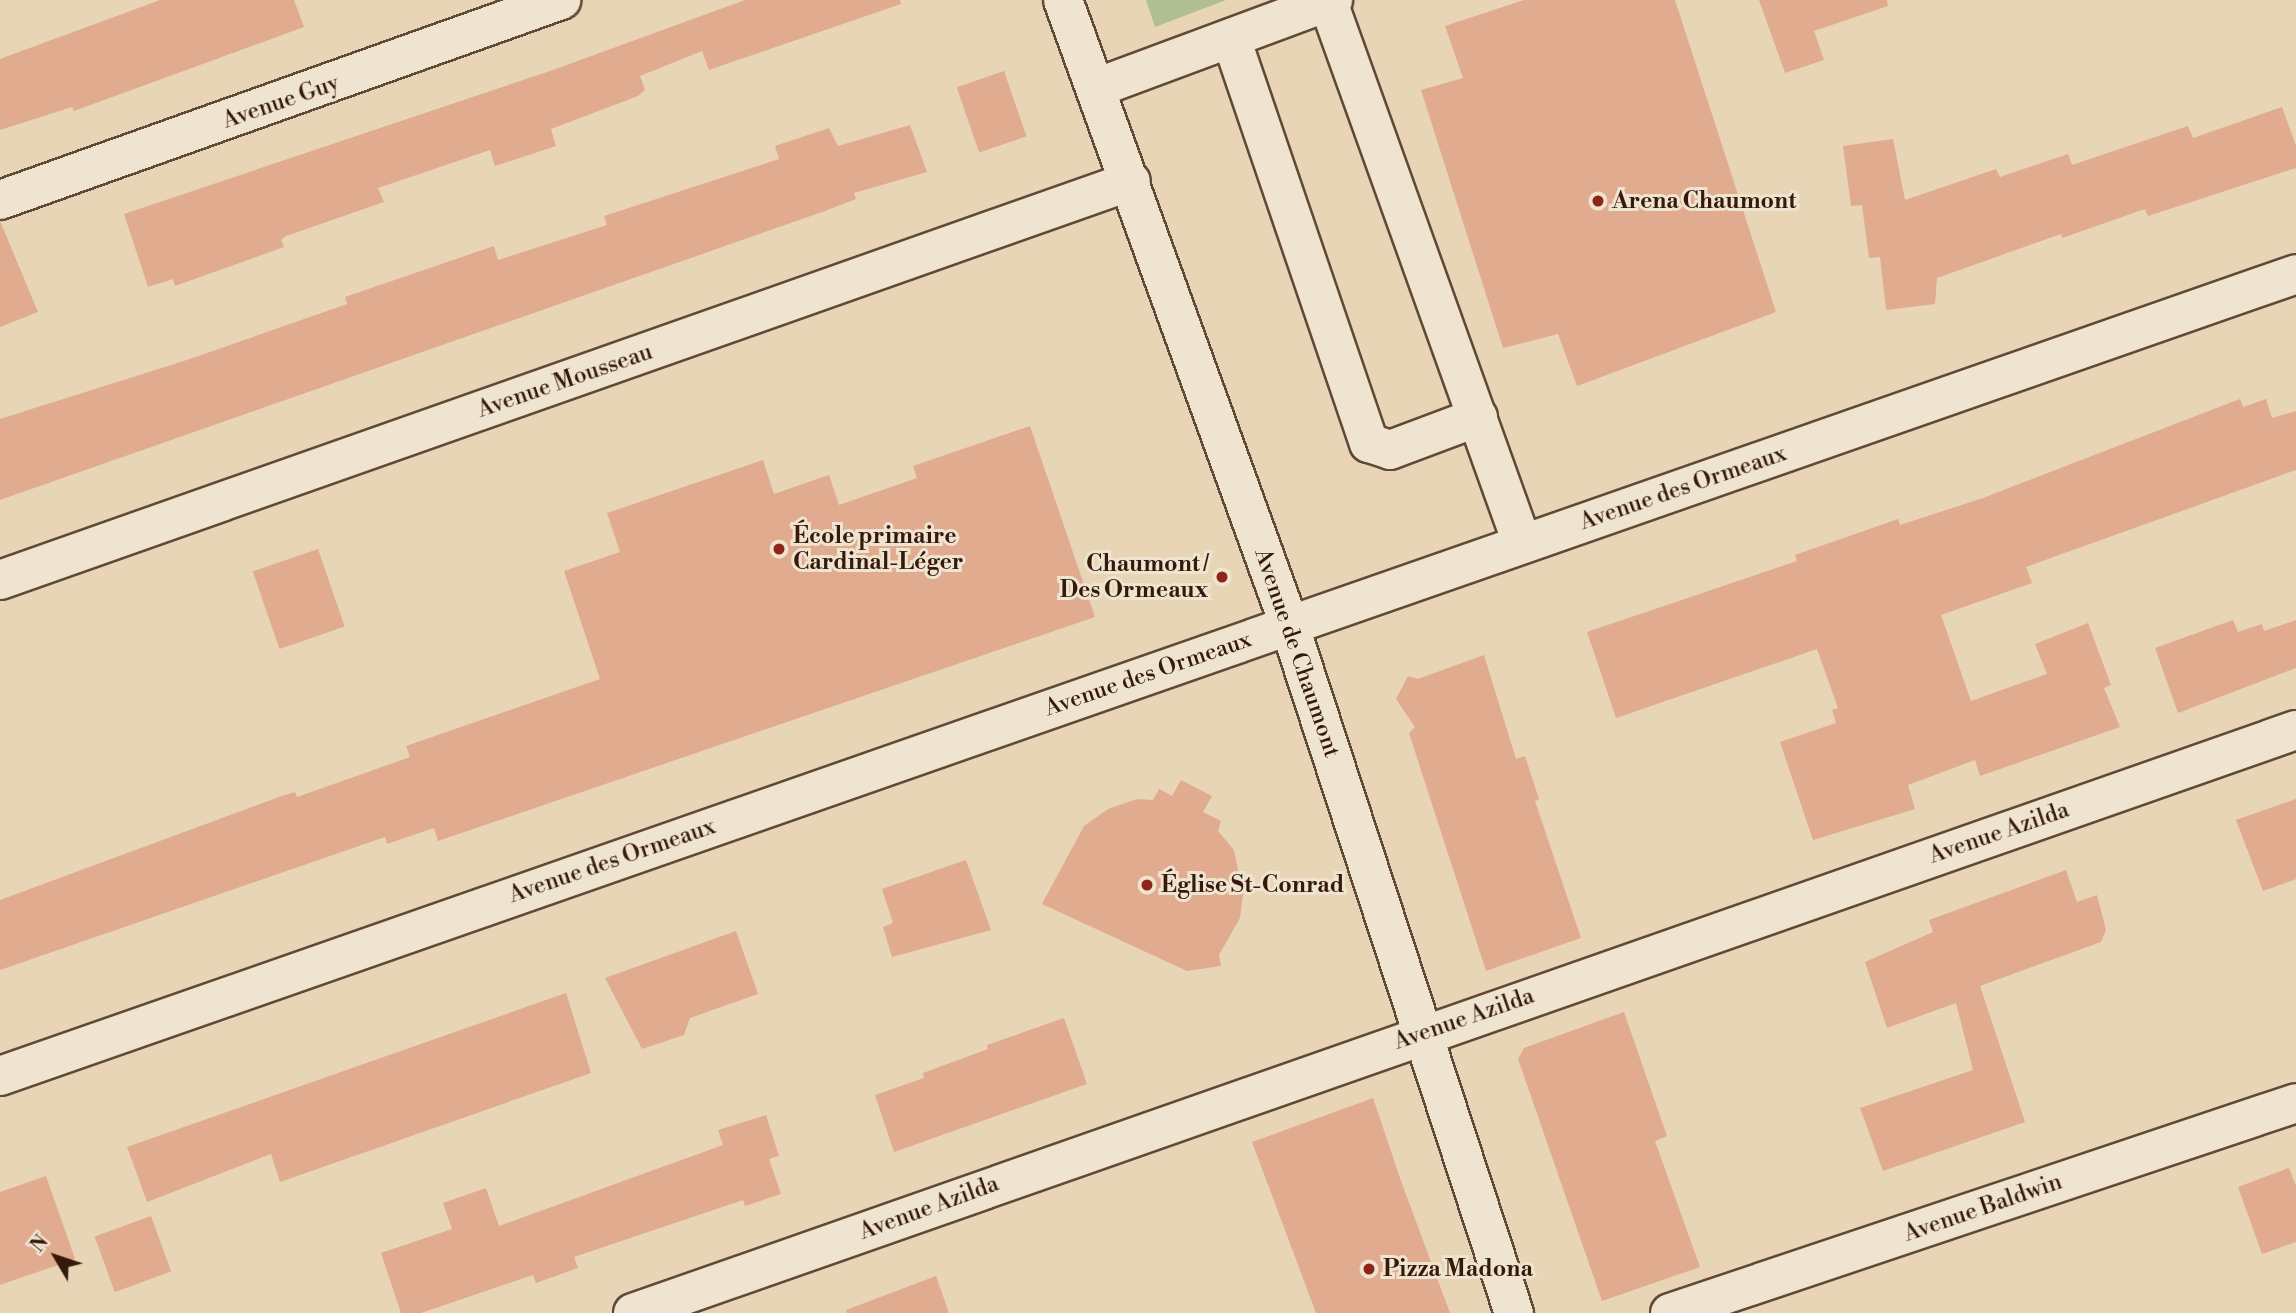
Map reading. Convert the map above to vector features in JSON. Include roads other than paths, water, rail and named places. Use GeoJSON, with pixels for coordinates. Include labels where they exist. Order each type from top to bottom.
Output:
{"type":"FeatureCollection","features":[{"type":"Feature","properties":{"kind":"street","name":"Avenue Guy"},"geometry":{"type":"LineString","coordinates":[[0,200],[561,0]]}},
{"type":"Feature","properties":{"kind":"street","name":"Avenue de Chaumont"},"geometry":{"type":"LineString","coordinates":[[1063,0],[1131,181],[1289,624],[1514,1313]]}},
{"type":"Feature","properties":{"kind":"street"},"geometry":{"type":"LineString","coordinates":[[1096,88],[1331,1],[1522,544]]}},
{"type":"Feature","properties":{"kind":"street"},"geometry":{"type":"LineString","coordinates":[[1231,38],[1369,443],[1390,450],[1478,417]]}},
{"type":"Feature","properties":{"kind":"street","name":"Avenue Mousseau"},"geometry":{"type":"LineString","coordinates":[[0,580],[1131,181]]}},
{"type":"Feature","properties":{"kind":"street","name":"Avenue des Ormeaux"},"geometry":{"type":"LineString","coordinates":[[0,1076],[2296,274]]}},
{"type":"Feature","properties":{"kind":"street","name":"Avenue Azilda"},"geometry":{"type":"LineString","coordinates":[[633,1313],[1423,1033],[2296,730]]}},
{"type":"Feature","properties":{"kind":"street","name":"Avenue Baldwin"},"geometry":{"type":"LineString","coordinates":[[1670,1313],[2296,1103]]}},
{"type":"Feature","properties":{"kind":"place","name":"Arena Chaumont"},"geometry":{"type":"Point","coordinates":[1598,201]}},
{"type":"Feature","properties":{"kind":"place","name":"École primaire Cardinal-Léger"},"geometry":{"type":"Point","coordinates":[779,549]}},
{"type":"Feature","properties":{"kind":"place","name":"Chaumont / Des Ormeaux"},"geometry":{"type":"Point","coordinates":[1222,577]}},
{"type":"Feature","properties":{"kind":"place","name":"Église St-Conrad"},"geometry":{"type":"Point","coordinates":[1147,885]}},
{"type":"Feature","properties":{"kind":"place","name":"Pizza Madona"},"geometry":{"type":"Point","coordinates":[1369,1269]}}]}
